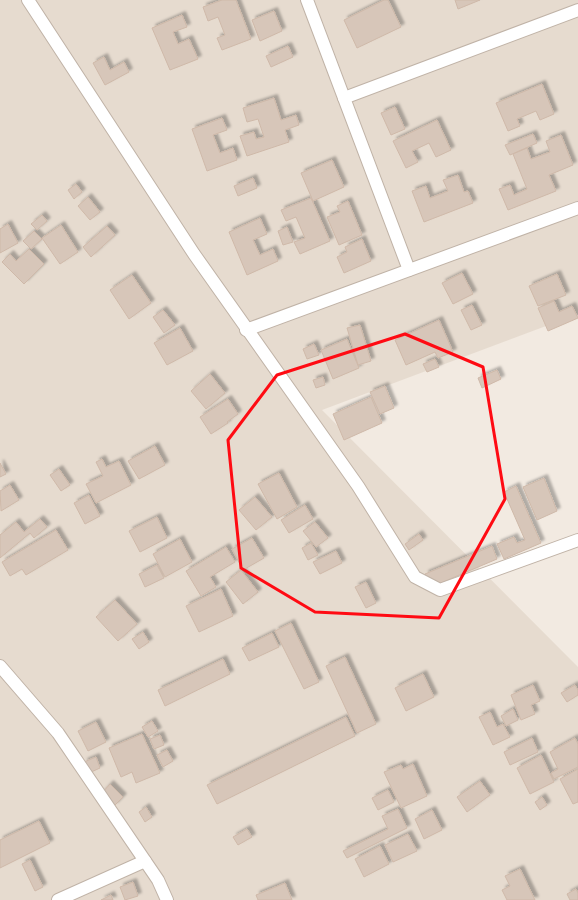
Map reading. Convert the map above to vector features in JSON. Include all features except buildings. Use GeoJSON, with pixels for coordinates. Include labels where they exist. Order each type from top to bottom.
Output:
{"type":"FeatureCollection","features":[{"type":"Feature","properties":{"kind":"street"},"geometry":{"type":"LineString","coordinates":[[307,0],[409,270]]}},
{"type":"Feature","properties":{"kind":"street"},"geometry":{"type":"LineString","coordinates":[[31,1],[194,254],[246,330],[358,486],[415,577],[440,590],[578,540]]}},
{"type":"Feature","properties":{"kind":"street"},"geometry":{"type":"LineString","coordinates":[[344,98],[578,10]]}},
{"type":"Feature","properties":{"kind":"street"},"geometry":{"type":"LineString","coordinates":[[246,330],[578,208]]}},
{"type":"Feature","properties":{"kind":"street"},"geometry":{"type":"LineString","coordinates":[[0,666],[58,733],[145,860],[158,880],[167,900]]}},
{"type":"Feature","properties":{"kind":"street"},"geometry":{"type":"LineString","coordinates":[[58,900],[145,860]]}},
{"type":"Feature","properties":{"kind":"highlighted area"},"geometry":{"type":"Polygon","coordinates":[[[405,334],[483,367],[505,499],[439,618],[315,612],[241,568],[228,440],[277,375],[405,334]]]}},
{"type":"Feature","properties":{"kind":"shaded area"},"geometry":{"type":"Polygon","coordinates":[[[0,0],[578,0],[578,314],[322,410],[578,667],[578,900],[0,900],[0,0]]]}}]}
